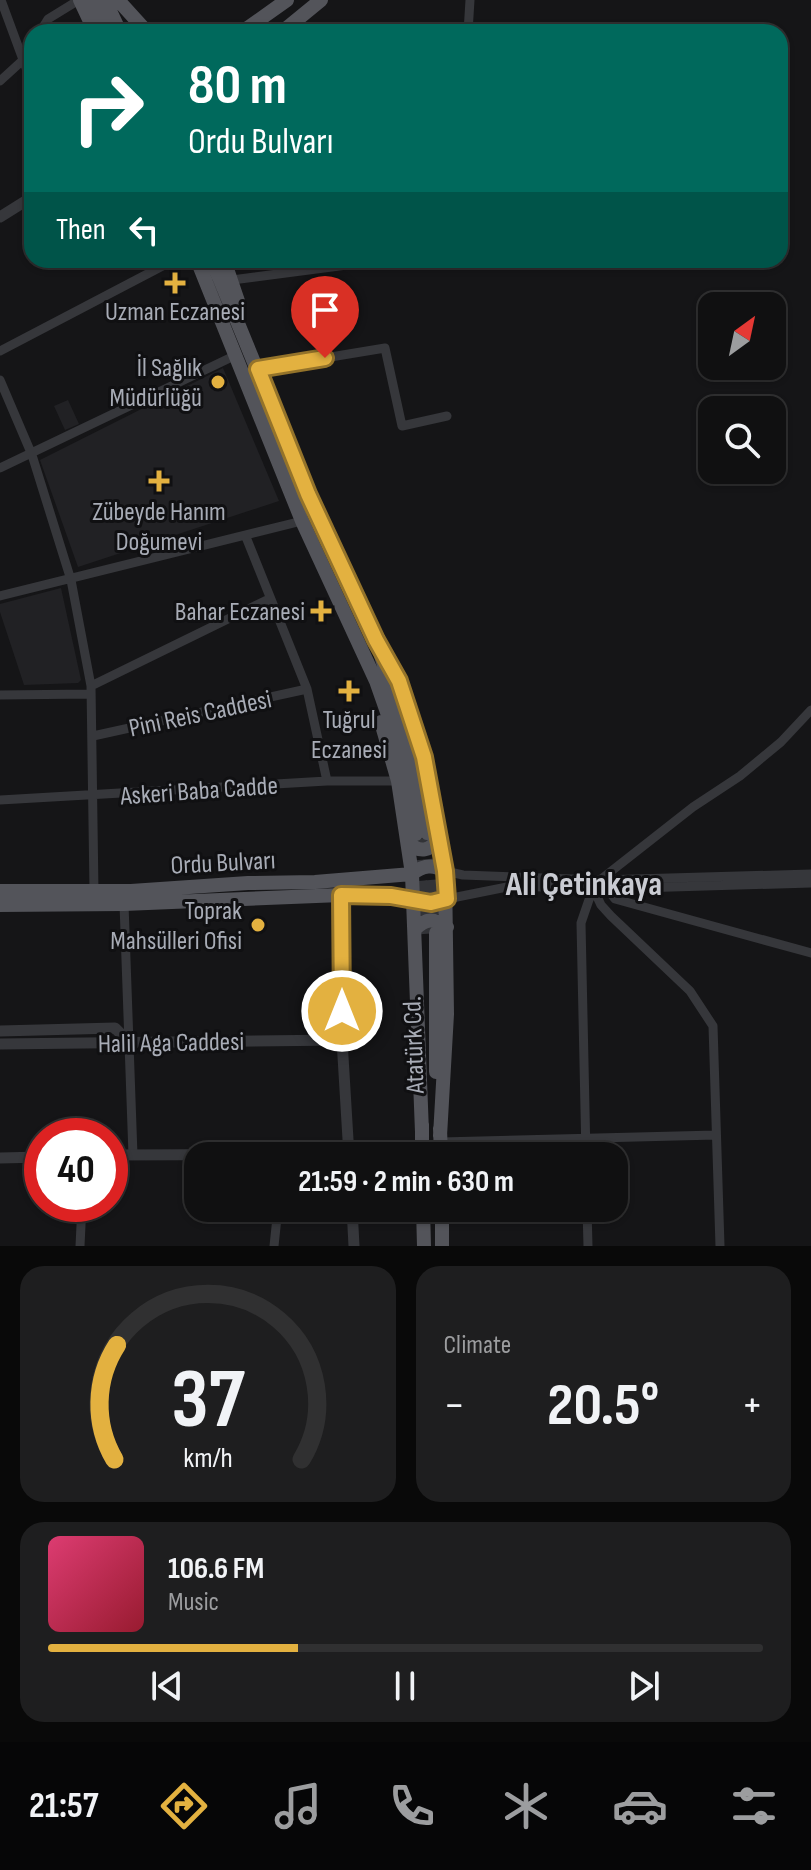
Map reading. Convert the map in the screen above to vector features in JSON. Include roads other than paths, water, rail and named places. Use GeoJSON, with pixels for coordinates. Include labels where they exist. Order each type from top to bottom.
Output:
{"type":"FeatureCollection","features":[{"type":"Feature","properties":{"kind":"main road"},"geometry":{"type":"LineString","coordinates":[[80,0],[91,24]]}},
{"type":"Feature","properties":{"kind":"main road"},"geometry":{"type":"LineString","coordinates":[[92,0],[103,24]]}},
{"type":"Feature","properties":{"kind":"main road"},"geometry":{"type":"LineString","coordinates":[[253,24],[287,0]]}},
{"type":"Feature","properties":{"kind":"main road"},"geometry":{"type":"LineString","coordinates":[[292,24],[321,0]]}},
{"type":"Feature","properties":{"kind":"main road"},"geometry":{"type":"LineString","coordinates":[[114,1],[118,24]]}},
{"type":"Feature","properties":{"kind":"main road"},"geometry":{"type":"LineString","coordinates":[[114,1],[126,24]]}},
{"type":"Feature","properties":{"kind":"main road"},"geometry":{"type":"LineString","coordinates":[[114,1],[138,24]]}},
{"type":"Feature","properties":{"kind":"main road"},"geometry":{"type":"LineString","coordinates":[[191,268],[215,325],[234,356]]}},
{"type":"Feature","properties":{"kind":"main road"},"geometry":{"type":"LineString","coordinates":[[200,268],[302,521],[376,681],[396,738],[423,837]]}},
{"type":"Feature","properties":{"kind":"main road"},"geometry":{"type":"LineString","coordinates":[[215,268],[308,494],[376,640],[399,681],[424,757],[423,837],[412,874],[414,899],[430,931],[447,1014],[441,1142]]}},
{"type":"Feature","properties":{"kind":"main road"},"geometry":{"type":"LineString","coordinates":[[227,268],[258,369]]}},
{"type":"Feature","properties":{"kind":"main road"},"geometry":{"type":"LineString","coordinates":[[357,641],[398,781],[423,837],[445,871],[447,899],[430,931]]}},
{"type":"Feature","properties":{"kind":"main road","name":"Ordu Bulvarı"},"geometry":{"type":"LineString","coordinates":[[0,891],[94,891],[315,882],[412,874],[421,867],[431,866],[445,871]]}},
{"type":"Feature","properties":{"kind":"main road","name":"Ordu Bulvarı"},"geometry":{"type":"LineString","coordinates":[[0,905],[124,904],[341,895],[391,896],[431,903],[447,899]]}},
{"type":"Feature","properties":{"kind":"main road","name":"Atatürk Cd."},"geometry":{"type":"LineString","coordinates":[[422,1142],[430,931]]}},
{"type":"Feature","properties":{"kind":"main road"},"geometry":{"type":"LineString","coordinates":[[423,1222],[424,1246]]}},
{"type":"Feature","properties":{"kind":"main road"},"geometry":{"type":"LineString","coordinates":[[442,1222],[442,1246]]}},
{"type":"Feature","properties":{"kind":"street"},"geometry":{"type":"LineString","coordinates":[[0,81],[23,60],[1,0]]}},
{"type":"Feature","properties":{"kind":"street"},"geometry":{"type":"LineString","coordinates":[[45,24],[80,0]]}},
{"type":"Feature","properties":{"kind":"street"},"geometry":{"type":"LineString","coordinates":[[468,24],[470,0]]}},
{"type":"Feature","properties":{"kind":"street"},"geometry":{"type":"LineString","coordinates":[[0,217],[24,202]]}},
{"type":"Feature","properties":{"kind":"street"},"geometry":{"type":"LineString","coordinates":[[0,351],[159,268]]}},
{"type":"Feature","properties":{"kind":"street"},"geometry":{"type":"LineString","coordinates":[[232,280],[324,268]]}},
{"type":"Feature","properties":{"kind":"street"},"geometry":{"type":"LineString","coordinates":[[258,369],[385,348],[402,426],[447,416]]}},
{"type":"Feature","properties":{"kind":"street"},"geometry":{"type":"LineString","coordinates":[[0,468],[234,356]]}},
{"type":"Feature","properties":{"kind":"street"},"geometry":{"type":"LineString","coordinates":[[0,380],[32,455],[71,580],[91,690],[94,891]]}},
{"type":"Feature","properties":{"kind":"street"},"geometry":{"type":"LineString","coordinates":[[0,596],[302,521]]}},
{"type":"Feature","properties":{"kind":"street"},"geometry":{"type":"LineString","coordinates":[[246,537],[307,689],[327,781]]}},
{"type":"Feature","properties":{"kind":"street"},"geometry":{"type":"LineString","coordinates":[[0,695],[91,690],[269,599]]}},
{"type":"Feature","properties":{"kind":"street","name":"Pini Reis Caddesi"},"geometry":{"type":"LineString","coordinates":[[93,736],[307,689]]}},
{"type":"Feature","properties":{"kind":"street"},"geometry":{"type":"LineString","coordinates":[[585,1142],[581,923],[599,886],[693,807],[740,776],[781,742],[811,710]]}},
{"type":"Feature","properties":{"kind":"street","name":"Askeri Baba Cadde"},"geometry":{"type":"LineString","coordinates":[[0,800],[327,781],[398,781]]}},
{"type":"Feature","properties":{"kind":"street"},"geometry":{"type":"LineString","coordinates":[[445,871],[599,886],[811,874]]}},
{"type":"Feature","properties":{"kind":"street"},"geometry":{"type":"LineString","coordinates":[[447,899],[512,886],[811,883]]}},
{"type":"Feature","properties":{"kind":"street"},"geometry":{"type":"LineString","coordinates":[[599,886],[615,899],[811,953]]}},
{"type":"Feature","properties":{"kind":"street"},"geometry":{"type":"LineString","coordinates":[[599,886],[601,905],[690,991],[713,1026],[720,1246]]}},
{"type":"Feature","properties":{"kind":"street"},"geometry":{"type":"LineString","coordinates":[[341,895],[342,1040],[348,1142]]}},
{"type":"Feature","properties":{"kind":"street"},"geometry":{"type":"LineString","coordinates":[[124,904],[133,1155]]}},
{"type":"Feature","properties":{"kind":"street"},"geometry":{"type":"LineString","coordinates":[[0,1031],[115,1028],[129,1042]]}},
{"type":"Feature","properties":{"kind":"street","name":"Halil Aga Caddesi"},"geometry":{"type":"LineString","coordinates":[[0,1044],[342,1040]]}},
{"type":"Feature","properties":{"kind":"street"},"geometry":{"type":"LineString","coordinates":[[513,1142],[716,1135]]}},
{"type":"Feature","properties":{"kind":"street"},"geometry":{"type":"LineString","coordinates":[[128,1155],[184,1155]]}},
{"type":"Feature","properties":{"kind":"street"},"geometry":{"type":"LineString","coordinates":[[0,1158],[24,1157]]}},
{"type":"Feature","properties":{"kind":"street"},"geometry":{"type":"LineString","coordinates":[[80,1246],[81,1222]]}},
{"type":"Feature","properties":{"kind":"street"},"geometry":{"type":"LineString","coordinates":[[274,1246],[277,1222]]}},
{"type":"Feature","properties":{"kind":"street"},"geometry":{"type":"LineString","coordinates":[[353,1222],[354,1246]]}},
{"type":"Feature","properties":{"kind":"street"},"geometry":{"type":"LineString","coordinates":[[587,1222],[588,1246]]}},
{"type":"Feature","properties":{"kind":"tunnel"},"geometry":{"type":"LineString","coordinates":[[428,838],[436,933]]}},
{"type":"Feature","properties":{"kind":"tunnel"},"geometry":{"type":"LineString","coordinates":[[417,839],[424,934]]}},
{"type":"Feature","properties":{"kind":"place","name":"Uzman Eczanesi"},"geometry":{"type":"Point","coordinates":[175,283]}},
{"type":"Feature","properties":{"kind":"place","name":"İl Sağlık Müdürlüğü"},"geometry":{"type":"Point","coordinates":[218,382]}},
{"type":"Feature","properties":{"kind":"place","name":"Zübeyde Hanım Doğumevi"},"geometry":{"type":"Point","coordinates":[159,481]}},
{"type":"Feature","properties":{"kind":"place","name":"Bahar Eczanesi"},"geometry":{"type":"Point","coordinates":[321,611]}},
{"type":"Feature","properties":{"kind":"place","name":"Tuğrul Eczanesi"},"geometry":{"type":"Point","coordinates":[349,691]}},
{"type":"Feature","properties":{"kind":"place","name":"Toprak Mahsülleri Ofisi"},"geometry":{"type":"Point","coordinates":[258,925]}},
{"type":"Feature","properties":{"kind":"district","name":"Ali Çetinkaya"},"geometry":{"type":"Point","coordinates":[584,883]}}]}
